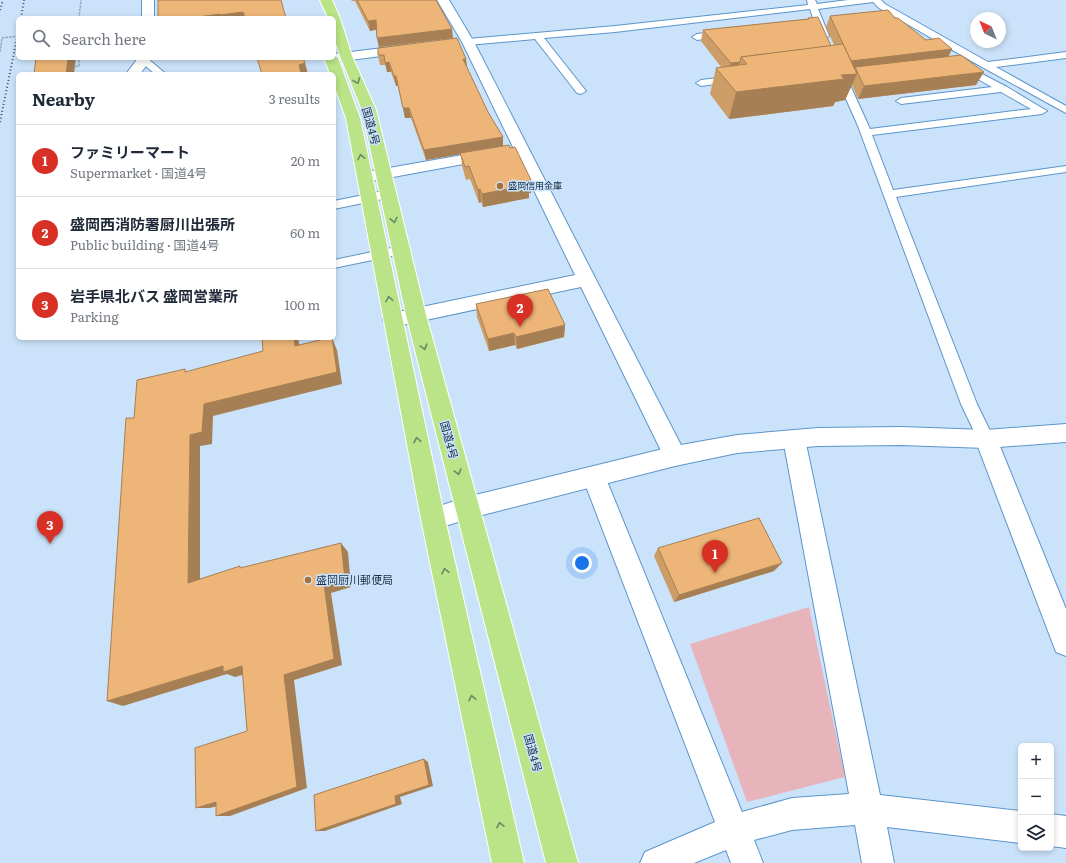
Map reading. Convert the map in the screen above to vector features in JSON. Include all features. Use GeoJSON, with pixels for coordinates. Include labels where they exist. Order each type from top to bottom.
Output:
{"type":"FeatureCollection","features":[{"type":"Feature","properties":{"kind":"highway","name":"国道4号"},"geometry":{"type":"LineString","coordinates":[[326,0],[333,16]]}},
{"type":"Feature","properties":{"kind":"highway","name":"国道4号"},"geometry":{"type":"LineString","coordinates":[[336,59],[369,110],[376,186],[391,252],[416,315],[562,863]]}},
{"type":"Feature","properties":{"kind":"highway","name":"国道4号"},"geometry":{"type":"LineString","coordinates":[[391,252],[393,320],[433,519],[508,863]]}},
{"type":"Feature","properties":{"kind":"street"},"geometry":{"type":"LineString","coordinates":[[148,0],[148,16]]}},
{"type":"Feature","properties":{"kind":"street"},"geometry":{"type":"LineString","coordinates":[[442,0],[461,43],[522,150],[675,456]]}},
{"type":"Feature","properties":{"kind":"street"},"geometry":{"type":"LineString","coordinates":[[336,57],[422,47]]}},
{"type":"Feature","properties":{"kind":"street"},"geometry":{"type":"LineString","coordinates":[[134,72],[143,60]]}},
{"type":"Feature","properties":{"kind":"street"},"geometry":{"type":"LineString","coordinates":[[376,186],[522,150]]}},
{"type":"Feature","properties":{"kind":"street"},"geometry":{"type":"LineString","coordinates":[[393,320],[586,279]]}},
{"type":"Feature","properties":{"kind":"street"},"geometry":{"type":"LineString","coordinates":[[433,519],[467,508],[675,456],[737,444],[794,439],[901,436],[986,439],[1066,433]]}},
{"type":"Feature","properties":{"kind":"street"},"geometry":{"type":"LineString","coordinates":[[794,439],[878,863]]}},
{"type":"Feature","properties":{"kind":"street"},"geometry":{"type":"LineString","coordinates":[[986,439],[1066,642]]}},
{"type":"Feature","properties":{"kind":"street"},"geometry":{"type":"LineString","coordinates":[[594,476],[746,863]]}},
{"type":"Feature","properties":{"kind":"street"},"geometry":{"type":"LineString","coordinates":[[656,863],[734,830],[792,814],[832,810],[868,809],[1018,827]]}},
{"type":"Feature","properties":{"kind":"street"},"geometry":{"type":"LineString","coordinates":[[1054,830],[1066,832]]}},
{"type":"Feature","properties":{"kind":"lane"},"geometry":{"type":"LineString","coordinates":[[461,43],[615,29],[812,3],[871,0]]}},
{"type":"Feature","properties":{"kind":"lane"},"geometry":{"type":"LineString","coordinates":[[876,0],[882,6],[985,66],[1066,110]]}},
{"type":"Feature","properties":{"kind":"lane"},"geometry":{"type":"LineString","coordinates":[[812,3],[827,44]]}},
{"type":"Feature","properties":{"kind":"lane"},"geometry":{"type":"LineString","coordinates":[[697,37],[735,32]]}},
{"type":"Feature","properties":{"kind":"lane"},"geometry":{"type":"LineString","coordinates":[[538,36],[582,92]]}},
{"type":"Feature","properties":{"kind":"lane"},"geometry":{"type":"LineString","coordinates":[[985,66],[1066,55]]}},
{"type":"Feature","properties":{"kind":"lane"},"geometry":{"type":"LineString","coordinates":[[145,60],[159,72]]}},
{"type":"Feature","properties":{"kind":"lane"},"geometry":{"type":"LineString","coordinates":[[866,133],[1042,111],[956,63],[948,64]]}},
{"type":"Feature","properties":{"kind":"lane"},"geometry":{"type":"LineString","coordinates":[[832,66],[837,66],[847,76],[866,133],[969,404],[986,439]]}},
{"type":"Feature","properties":{"kind":"lane"},"geometry":{"type":"LineString","coordinates":[[701,83],[746,77]]}},
{"type":"Feature","properties":{"kind":"lane"},"geometry":{"type":"LineString","coordinates":[[901,102],[1003,89]]}},
{"type":"Feature","properties":{"kind":"lane"},"geometry":{"type":"LineString","coordinates":[[889,194],[1066,170]]}},
{"type":"Feature","properties":{"kind":"lane"},"geometry":{"type":"LineString","coordinates":[[336,204],[376,186]]}},
{"type":"Feature","properties":{"kind":"lane"},"geometry":{"type":"LineString","coordinates":[[336,264],[391,252]]}},
{"type":"Feature","properties":{"kind":"path"},"geometry":{"type":"LineString","coordinates":[[79,16],[81,0]]}},
{"type":"Feature","properties":{"kind":"path"},"geometry":{"type":"LineString","coordinates":[[0,52],[2,38],[16,36]]}},
{"type":"Feature","properties":{"kind":"path"},"geometry":{"type":"LineString","coordinates":[[67,68],[79,66],[79,60]]}},
{"type":"Feature","properties":{"kind":"shaded area"},"geometry":{"type":"Polygon","coordinates":[[[809,607],[845,777],[747,802],[690,644],[809,607]]]}},
{"type":"Feature","properties":{"kind":"building"},"geometry":{"type":"Polygon","coordinates":[[[158,0],[281,0],[285,16],[244,16],[243,12],[206,16],[158,16],[158,0]]]}},
{"type":"Feature","properties":{"kind":"building"},"geometry":{"type":"Polygon","coordinates":[[[357,0],[436,0],[452,29],[377,38],[376,20],[368,21],[357,0]]]}},
{"type":"Feature","properties":{"kind":"building"},"geometry":{"type":"Polygon","coordinates":[[[888,10],[895,18],[898,18],[926,40],[939,38],[952,49],[851,61],[830,16],[888,10]]]}},
{"type":"Feature","properties":{"kind":"building"},"geometry":{"type":"Polygon","coordinates":[[[818,17],[831,46],[741,57],[740,62],[731,63],[703,30],[809,19],[808,18],[818,17]]]}},
{"type":"Feature","properties":{"kind":"building"},"geometry":{"type":"Polygon","coordinates":[[[457,38],[466,59],[463,59],[488,112],[503,137],[424,150],[409,108],[403,108],[396,76],[394,76],[389,62],[385,63],[384,55],[378,55],[378,48],[457,38]]]}},
{"type":"Feature","properties":{"kind":"building"},"geometry":{"type":"Polygon","coordinates":[[[843,44],[857,74],[841,75],[844,79],[736,92],[716,68],[747,64],[741,57],[843,44]]]}},
{"type":"Feature","properties":{"kind":"building"},"geometry":{"type":"Polygon","coordinates":[[[961,55],[984,72],[864,86],[855,67],[961,55]]]}},
{"type":"Feature","properties":{"kind":"building"},"geometry":{"type":"Polygon","coordinates":[[[36,60],[68,60],[66,72],[34,72],[36,60]]]}},
{"type":"Feature","properties":{"kind":"building"},"geometry":{"type":"Polygon","coordinates":[[[258,60],[304,60],[305,63],[299,65],[301,72],[261,72],[258,60]]]}},
{"type":"Feature","properties":{"kind":"building"},"geometry":{"type":"Polygon","coordinates":[[[509,145],[510,148],[515,147],[531,180],[526,181],[529,185],[482,194],[480,189],[478,190],[469,166],[465,167],[460,153],[509,145]]]}},
{"type":"Feature","properties":{"kind":"building"},"geometry":{"type":"Polygon","coordinates":[[[548,289],[565,325],[516,337],[514,333],[488,339],[476,304],[548,289]]]}},
{"type":"Feature","properties":{"kind":"building"},"geometry":{"type":"Polygon","coordinates":[[[262,340],[294,340],[295,346],[320,340],[332,340],[337,372],[204,404],[202,432],[190,435],[188,583],[240,566],[240,568],[341,543],[345,579],[324,584],[334,659],[284,675],[297,787],[216,816],[216,802],[196,808],[195,748],[247,731],[242,666],[223,672],[223,666],[107,701],[126,418],[134,418],[137,380],[185,369],[185,372],[263,351],[262,340]]]}},
{"type":"Feature","properties":{"kind":"building"},"geometry":{"type":"Polygon","coordinates":[[[759,518],[782,563],[679,595],[658,548],[759,518]]]}},
{"type":"Feature","properties":{"kind":"building"},"geometry":{"type":"Polygon","coordinates":[[[424,759],[429,785],[395,796],[396,804],[316,831],[314,795],[424,759]]]}},
{"type":"Feature","properties":{"kind":"railway"},"geometry":{"type":"LineString","coordinates":[[0,10],[3,0]]}},
{"type":"Feature","properties":{"kind":"railway"},"geometry":{"type":"LineString","coordinates":[[21,16],[24,0]]}},
{"type":"Feature","properties":{"kind":"railway"},"geometry":{"type":"LineString","coordinates":[[0,122],[16,43]]}},
{"type":"Feature","properties":{"kind":"place","name":"盛岡信用金庫"},"geometry":{"type":"Point","coordinates":[500,186]}},
{"type":"Feature","properties":{"kind":"place","name":"盛岡西消防署厨川出張所"},"geometry":{"type":"Point","coordinates":[520,327]}},
{"type":"Feature","properties":{"kind":"place","name":"岩手県北バス 盛岡営業所"},"geometry":{"type":"Point","coordinates":[50,544]}},
{"type":"Feature","properties":{"kind":"place","name":"ファミリーマート"},"geometry":{"type":"Point","coordinates":[715,573]}},
{"type":"Feature","properties":{"kind":"place","name":"盛岡厨川郵便局"},"geometry":{"type":"Point","coordinates":[308,580]}}]}
